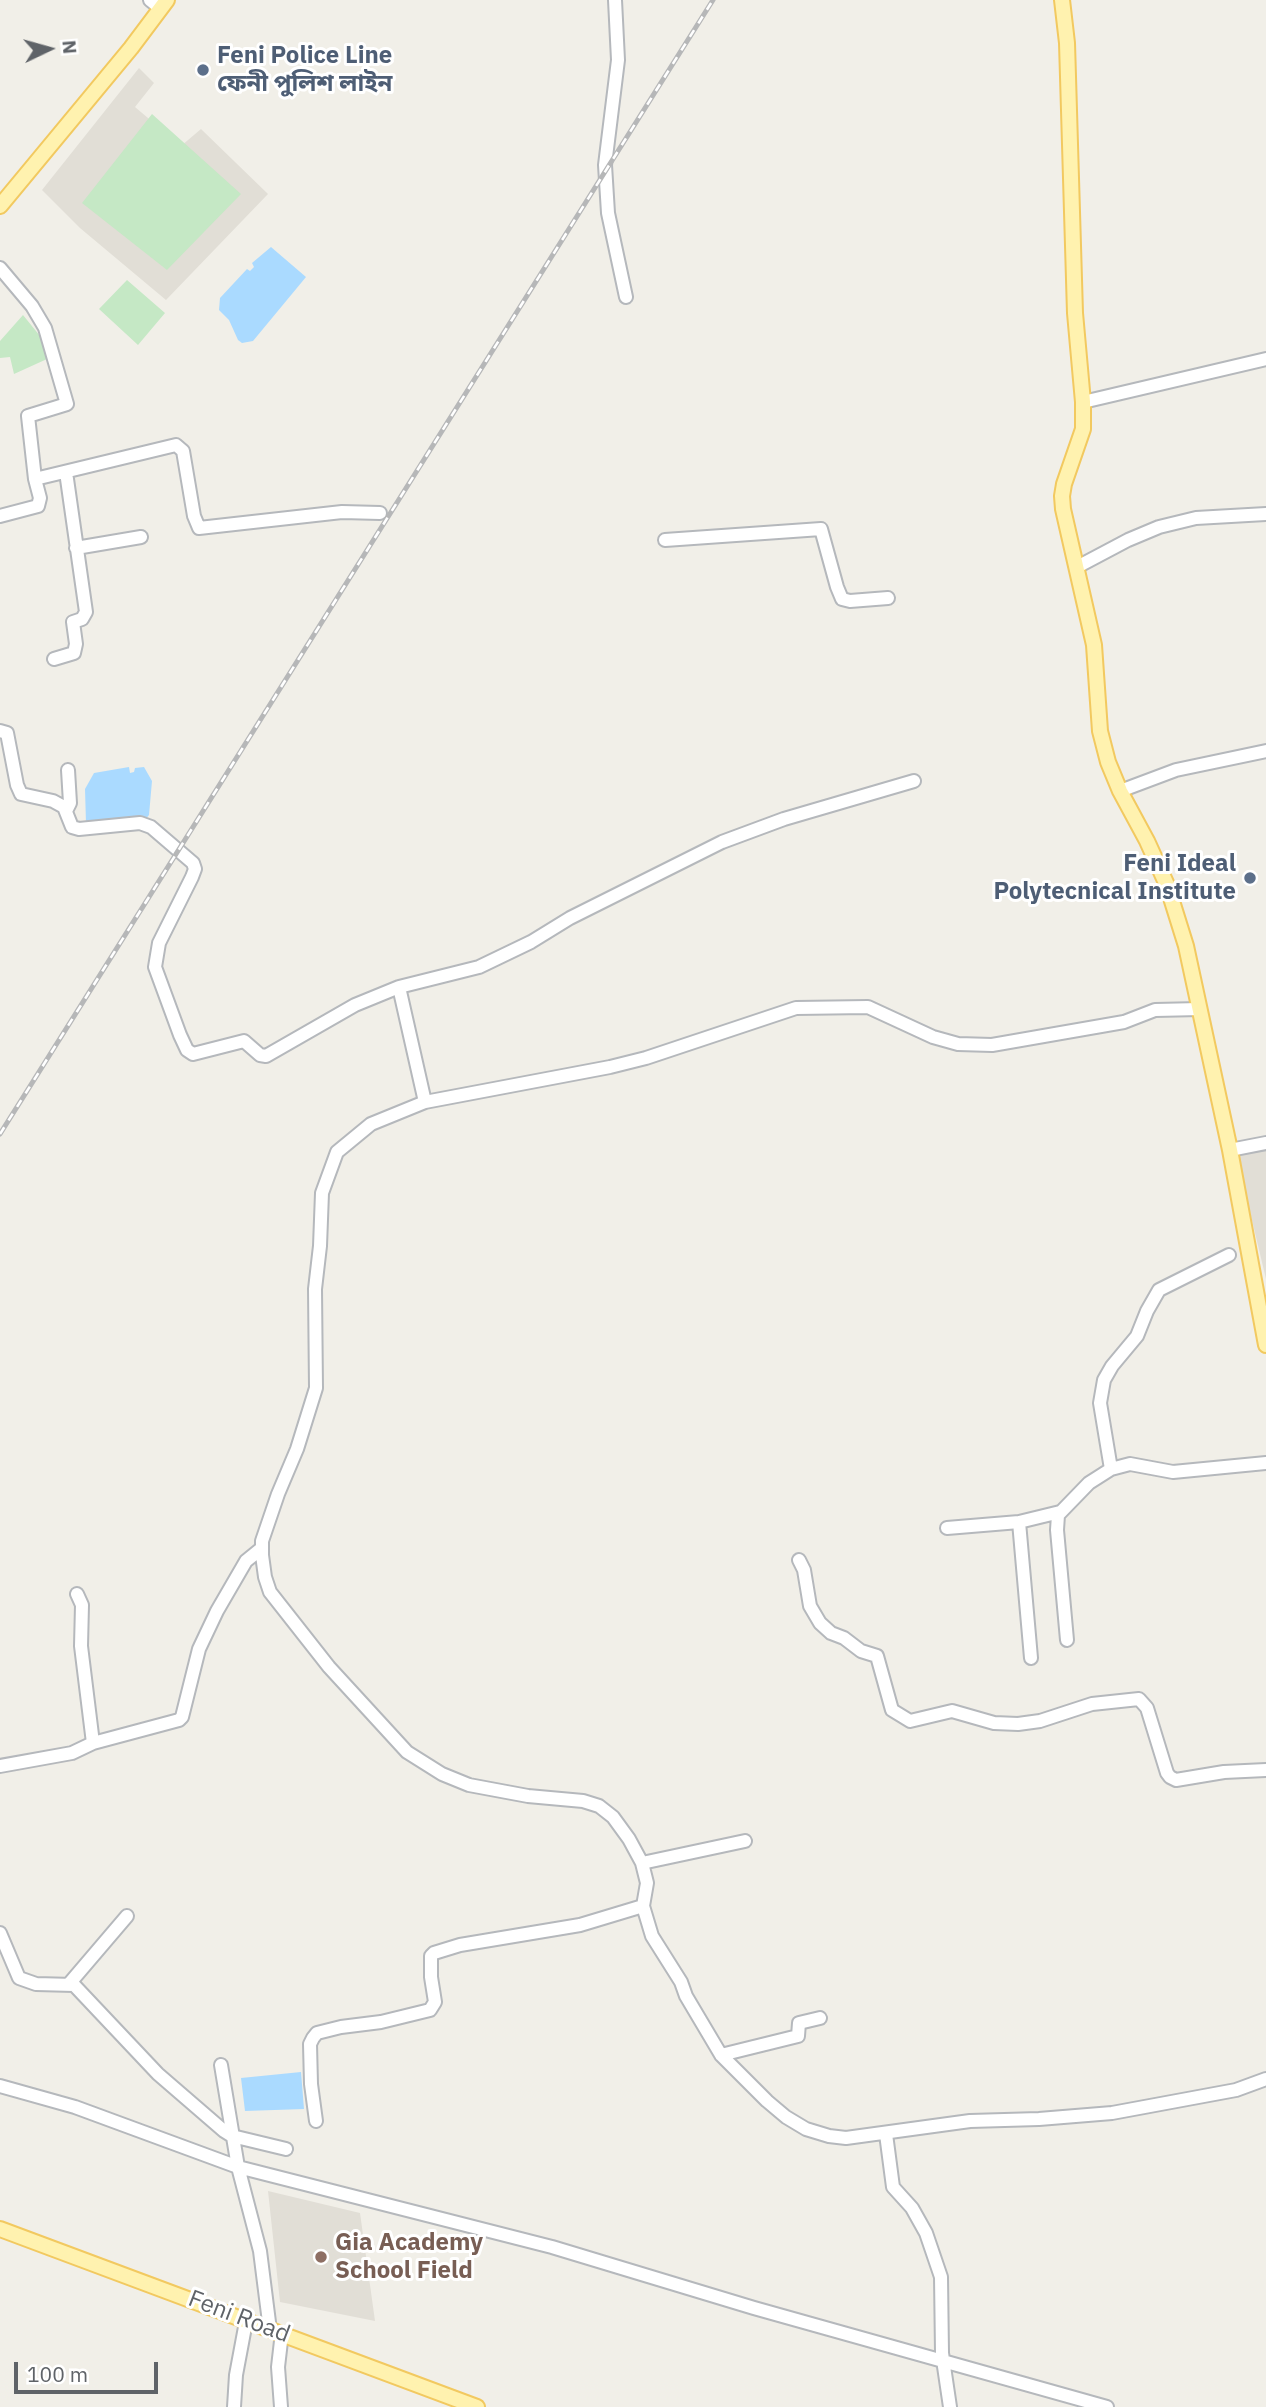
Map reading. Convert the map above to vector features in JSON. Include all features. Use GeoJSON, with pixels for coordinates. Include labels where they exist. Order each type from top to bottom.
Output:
{"type":"FeatureCollection","features":[{"type":"Feature","properties":{"kind":"main road"},"geometry":{"type":"LineString","coordinates":[[1062,0],[1067,43],[1075,313],[1083,402],[1083,429],[1062,496],[1094,645],[1100,731],[1119,791],[1147,841],[1167,885],[1186,946],[1230,1150],[1266,1345]]}},
{"type":"Feature","properties":{"kind":"main road"},"geometry":{"type":"LineString","coordinates":[[0,206],[131,48],[159,3]]}},
{"type":"Feature","properties":{"kind":"main road","name":"Feni Road"},"geometry":{"type":"LineString","coordinates":[[0,2229],[477,2407]]}},
{"type":"Feature","properties":{"kind":"main road"},"geometry":{"type":"LineString","coordinates":[[0,2239],[245,2327],[455,2407]]}},
{"type":"Feature","properties":{"kind":"street"},"geometry":{"type":"LineString","coordinates":[[615,0],[618,60],[605,165],[608,213],[626,297]]}},
{"type":"Feature","properties":{"kind":"street"},"geometry":{"type":"LineString","coordinates":[[0,190],[19,184]]}},
{"type":"Feature","properties":{"kind":"street"},"geometry":{"type":"LineString","coordinates":[[0,268],[32,306],[45,328],[66,401],[65,406],[28,416],[35,479],[40,498],[38,506],[0,516]]}},
{"type":"Feature","properties":{"kind":"street"},"geometry":{"type":"LineString","coordinates":[[1083,402],[1266,359]]}},
{"type":"Feature","properties":{"kind":"street"},"geometry":{"type":"LineString","coordinates":[[35,479],[176,445],[183,451],[194,516],[199,528],[342,512],[380,513]]}},
{"type":"Feature","properties":{"kind":"street"},"geometry":{"type":"LineString","coordinates":[[54,659],[74,653],[76,644],[73,622],[82,619],[86,612],[65,472]]}},
{"type":"Feature","properties":{"kind":"street"},"geometry":{"type":"LineString","coordinates":[[1077,567],[1159,527],[1196,517],[1266,514]]}},
{"type":"Feature","properties":{"kind":"street"},"geometry":{"type":"LineString","coordinates":[[665,540],[821,529],[836,587],[842,599],[850,601],[888,598]]}},
{"type":"Feature","properties":{"kind":"street"},"geometry":{"type":"LineString","coordinates":[[76,548],[141,537]]}},
{"type":"Feature","properties":{"kind":"street"},"geometry":{"type":"LineString","coordinates":[[0,731],[6,733],[20,794],[53,801],[64,807],[72,827],[79,829],[140,823],[151,828],[193,863],[195,869],[192,877],[159,943],[155,967],[180,1035],[187,1050],[193,1054],[244,1041],[260,1055],[266,1056],[355,1005],[399,987],[479,967],[722,842],[784,819],[914,780]]}},
{"type":"Feature","properties":{"kind":"street"},"geometry":{"type":"LineString","coordinates":[[1119,791],[1176,770],[1266,751]]}},
{"type":"Feature","properties":{"kind":"street"},"geometry":{"type":"LineString","coordinates":[[66,811],[71,803],[68,770]]}},
{"type":"Feature","properties":{"kind":"street"},"geometry":{"type":"LineString","coordinates":[[399,987],[425,1102]]}},
{"type":"Feature","properties":{"kind":"street"},"geometry":{"type":"LineString","coordinates":[[1200,1009],[1155,1010],[1124,1021],[992,1045],[958,1044],[933,1037],[868,1007],[796,1008],[646,1058],[425,1102],[371,1124],[337,1152],[322,1193],[315,1289],[316,1388],[297,1449],[278,1494],[262,1548],[265,1577],[270,1592],[329,1667],[407,1752],[442,1774],[469,1785],[528,1796],[583,1801],[599,1806],[613,1817],[642,1863],[647,1883],[643,1906],[652,1936],[721,2055],[767,2101],[806,2129],[846,2138],[971,2121],[1112,2113],[1236,2090],[1266,2079]]}},
{"type":"Feature","properties":{"kind":"street"},"geometry":{"type":"LineString","coordinates":[[1230,1150],[1266,1143]]}},
{"type":"Feature","properties":{"kind":"street"},"geometry":{"type":"LineString","coordinates":[[1111,1469],[1100,1403],[1104,1380],[1137,1336],[1159,1290],[1229,1255]]}},
{"type":"Feature","properties":{"kind":"street"},"geometry":{"type":"LineString","coordinates":[[947,1528],[1019,1522],[1060,1512],[1089,1483],[1111,1469],[1130,1464],[1173,1472],[1266,1463]]}},
{"type":"Feature","properties":{"kind":"street"},"geometry":{"type":"LineString","coordinates":[[1060,1512],[1057,1531],[1067,1640]]}},
{"type":"Feature","properties":{"kind":"street"},"geometry":{"type":"LineString","coordinates":[[1019,1522],[1031,1658]]}},
{"type":"Feature","properties":{"kind":"street"},"geometry":{"type":"LineString","coordinates":[[0,1766],[72,1753],[93,1743],[179,1720],[199,1649],[217,1611],[246,1561],[262,1548]]}},
{"type":"Feature","properties":{"kind":"street"},"geometry":{"type":"LineString","coordinates":[[799,1560],[804,1570],[810,1606],[820,1623],[861,1651],[877,1656],[892,1710],[910,1721],[952,1710],[994,1723],[1018,1724],[1040,1721],[1092,1704],[1139,1699],[1147,1708],[1167,1773],[1176,1780],[1224,1772],[1266,1770]]}},
{"type":"Feature","properties":{"kind":"street"},"geometry":{"type":"LineString","coordinates":[[77,1594],[82,1605],[81,1646],[93,1743]]}},
{"type":"Feature","properties":{"kind":"street"},"geometry":{"type":"LineString","coordinates":[[642,1863],[745,1841]]}},
{"type":"Feature","properties":{"kind":"street"},"geometry":{"type":"LineString","coordinates":[[316,2121],[310,2044],[313,2038],[317,2034],[341,2026],[381,2022],[430,2010],[435,2002],[431,1976],[431,1956],[434,1953],[460,1945],[580,1925],[643,1906]]}},
{"type":"Feature","properties":{"kind":"street"},"geometry":{"type":"LineString","coordinates":[[69,1984],[127,1916]]}},
{"type":"Feature","properties":{"kind":"street"},"geometry":{"type":"LineString","coordinates":[[0,1933],[19,1978],[36,1984],[74,1985],[158,2074],[232,2136],[286,2149]]}},
{"type":"Feature","properties":{"kind":"street"},"geometry":{"type":"LineString","coordinates":[[721,2055],[798,2036],[799,2022],[820,2018]]}},
{"type":"Feature","properties":{"kind":"street"},"geometry":{"type":"LineString","coordinates":[[221,2065],[238,2167],[260,2251],[270,2329]]}},
{"type":"Feature","properties":{"kind":"street"},"geometry":{"type":"LineString","coordinates":[[0,2086],[75,2107],[238,2167],[552,2247],[754,2308],[1107,2407]]}},
{"type":"Feature","properties":{"kind":"street"},"geometry":{"type":"LineString","coordinates":[[886,2134],[893,2187],[912,2208],[926,2233],[941,2277],[942,2353],[950,2407]]}},
{"type":"Feature","properties":{"kind":"street"},"geometry":{"type":"LineString","coordinates":[[234,2407],[236,2375],[245,2327]]}},
{"type":"Feature","properties":{"kind":"street"},"geometry":{"type":"LineString","coordinates":[[281,2341],[278,2367],[281,2407]]}},
{"type":"Feature","properties":{"kind":"shaded area"},"geometry":{"type":"Polygon","coordinates":[[[139,68],[154,83],[135,107],[181,146],[201,129],[268,194],[166,300],[80,228],[42,190],[139,68]]]}},
{"type":"Feature","properties":{"kind":"shaded area"},"geometry":{"type":"Polygon","coordinates":[[[1266,1147],[1266,1279],[1236,1153],[1266,1147]]]}},
{"type":"Feature","properties":{"kind":"shaded area","name":"Gia Academy School Field"},"geometry":{"type":"Polygon","coordinates":[[[268,2191],[360,2213],[375,2321],[280,2302],[268,2191]]]}},
{"type":"Feature","properties":{"kind":"green space"},"geometry":{"type":"Polygon","coordinates":[[[152,114],[241,194],[167,270],[82,203],[152,114]]]}},
{"type":"Feature","properties":{"kind":"green space"},"geometry":{"type":"Polygon","coordinates":[[[127,280],[165,313],[138,345],[99,309],[127,280]]]}},
{"type":"Feature","properties":{"kind":"green space"},"geometry":{"type":"Polygon","coordinates":[[[23,315],[40,336],[47,359],[14,374],[10,357],[0,358],[0,341],[23,315]]]}},
{"type":"Feature","properties":{"kind":"water"},"geometry":{"type":"Polygon","coordinates":[[[271,247],[306,277],[253,341],[242,343],[229,320],[219,310],[220,298],[247,269],[250,271],[254,267],[252,263],[271,247]]]}},
{"type":"Feature","properties":{"kind":"water"},"geometry":{"type":"Polygon","coordinates":[[[129,767],[130,773],[134,772],[135,768],[144,767],[152,781],[149,815],[144,821],[86,823],[85,789],[94,773],[129,767]]]}},
{"type":"Feature","properties":{"kind":"water"},"geometry":{"type":"Polygon","coordinates":[[[301,2072],[304,2109],[245,2111],[241,2078],[301,2072]]]}},
{"type":"Feature","properties":{"kind":"railway"},"geometry":{"type":"LineString","coordinates":[[0,1134],[713,0]]}},
{"type":"Feature","properties":{"kind":"place","name":"Feni Police Line ফেনী পুলিশ লাইন"},"geometry":{"type":"Point","coordinates":[203,70]}},
{"type":"Feature","properties":{"kind":"place","name":"Feni Ideal Polytecnical Institute"},"geometry":{"type":"Point","coordinates":[1250,878]}},
{"type":"Feature","properties":{"kind":"place","name":"Gia Academy School Field"},"geometry":{"type":"Point","coordinates":[321,2257]}}]}
